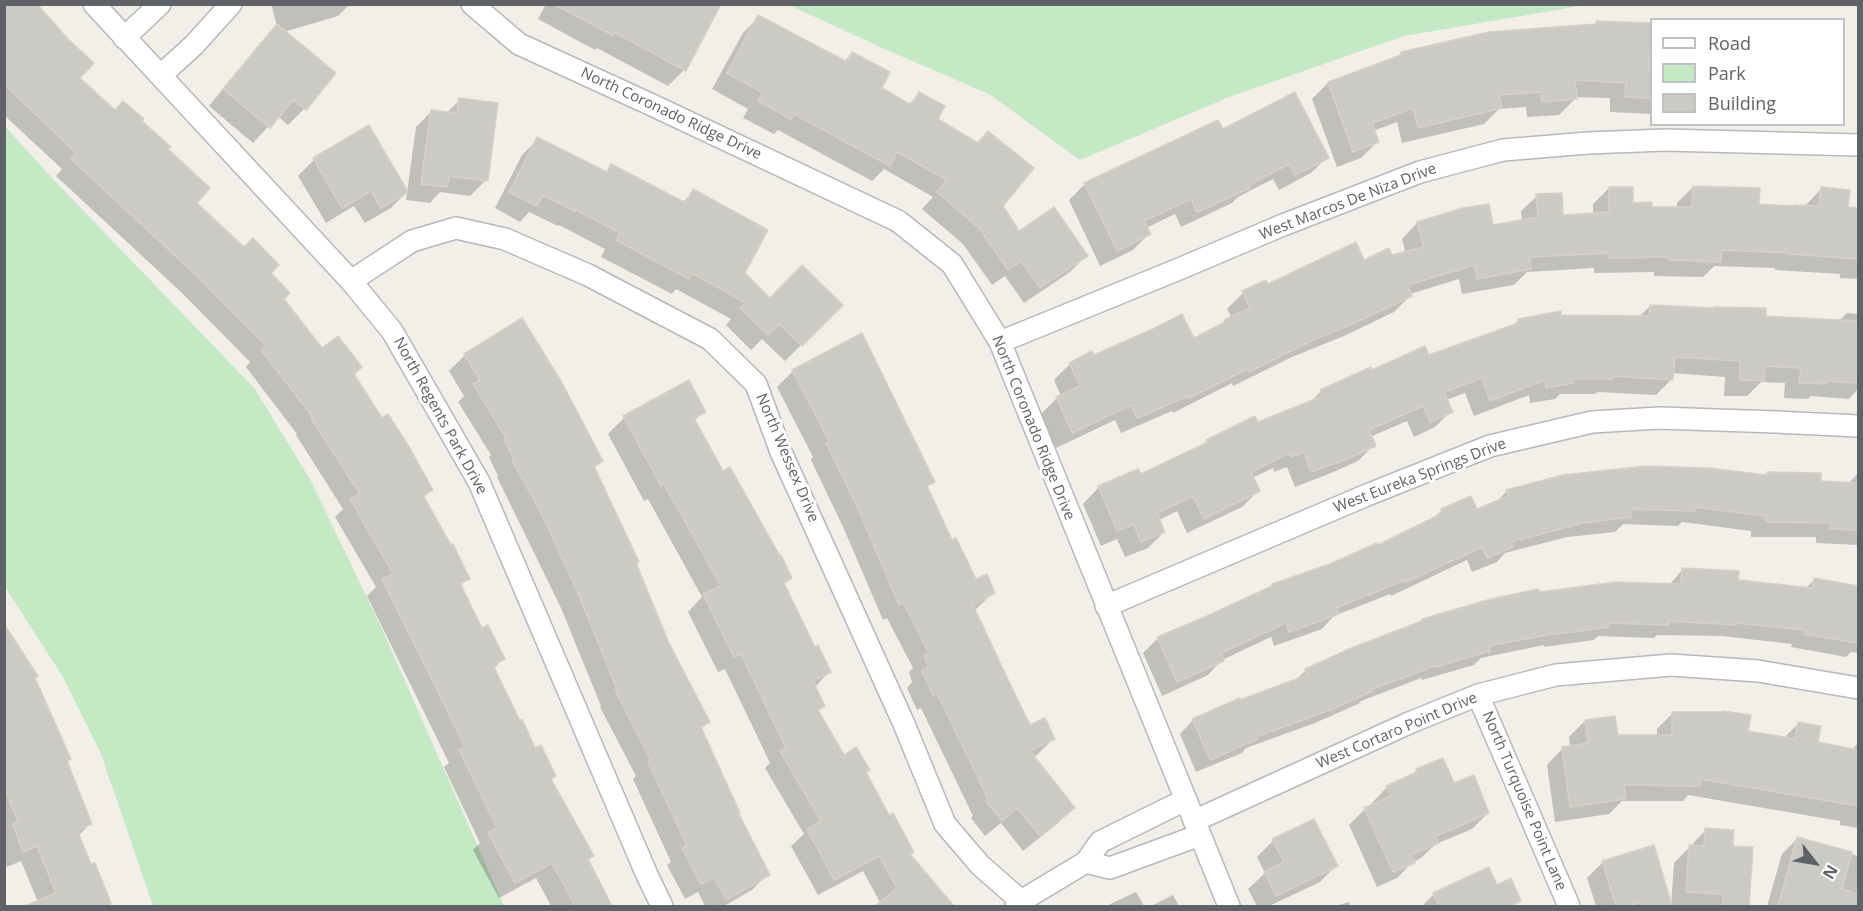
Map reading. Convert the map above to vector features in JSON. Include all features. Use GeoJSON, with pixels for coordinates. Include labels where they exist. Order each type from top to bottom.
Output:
{"type":"FeatureCollection","features":[{"type":"Feature","properties":{"kind":"street","name":"North Regents Park Drive"},"geometry":{"type":"LineString","coordinates":[[94,4],[351,281],[392,331],[479,482],[662,906]]}},
{"type":"Feature","properties":{"kind":"street"},"geometry":{"type":"LineString","coordinates":[[124,38],[160,4]]}},
{"type":"Feature","properties":{"kind":"street"},"geometry":{"type":"LineString","coordinates":[[161,75],[194,45],[231,4]]}},
{"type":"Feature","properties":{"kind":"street","name":"North Coronado Ridge Drive"},"geometry":{"type":"LineString","coordinates":[[472,4],[519,44],[898,221],[952,264],[1000,342],[1229,906]]}},
{"type":"Feature","properties":{"kind":"street","name":"West Marcos De Niza Drive"},"geometry":{"type":"LineString","coordinates":[[1000,342],[1283,225],[1420,172],[1503,150],[1665,140],[1858,144]]}},
{"type":"Feature","properties":{"kind":"street","name":"North Wessex Drive"},"geometry":{"type":"LineString","coordinates":[[351,281],[412,242],[456,228],[505,239],[588,274],[710,339],[756,384],[781,452],[904,724],[945,824],[1018,904]]}},
{"type":"Feature","properties":{"kind":"street","name":"West Eureka Springs Drive"},"geometry":{"type":"LineString","coordinates":[[1106,606],[1367,495],[1490,446],[1592,422],[1659,418],[1858,426]]}},
{"type":"Feature","properties":{"kind":"street","name":"West Cortaro Point Drive"},"geometry":{"type":"LineString","coordinates":[[1086,862],[1110,868],[1197,828],[1409,723],[1478,695],[1556,675],[1671,665],[1758,670],[1858,688]]}},
{"type":"Feature","properties":{"kind":"street","name":"North Turquoise Point Lane"},"geometry":{"type":"LineString","coordinates":[[1478,695],[1569,906]]}},
{"type":"Feature","properties":{"kind":"street"},"geometry":{"type":"LineString","coordinates":[[1018,904],[1086,862],[1100,842],[1185,801]]}},
{"type":"Feature","properties":{"kind":"green space"},"geometry":{"type":"Polygon","coordinates":[[[789,5],[1586,5],[1404,36],[1229,97],[1080,160],[989,94],[789,5]]]}},
{"type":"Feature","properties":{"kind":"green space"},"geometry":{"type":"Polygon","coordinates":[[[4,125],[255,389],[311,481],[383,631],[504,906],[153,906],[101,754],[63,677],[5,587],[4,125]]]}},
{"type":"Feature","properties":{"kind":"building"},"geometry":{"type":"Polygon","coordinates":[[[4,4],[37,4],[68,39],[94,63],[80,78],[115,110],[123,101],[144,119],[142,121],[171,147],[168,149],[210,188],[197,203],[244,247],[253,238],[279,265],[271,273],[290,293],[284,299],[322,348],[338,336],[362,367],[354,374],[382,418],[388,414],[433,490],[423,495],[451,545],[453,544],[470,579],[460,583],[482,628],[488,625],[505,659],[493,665],[535,748],[541,745],[556,776],[551,779],[594,856],[588,859],[612,906],[575,906],[552,863],[515,883],[488,833],[497,828],[459,750],[465,747],[382,579],[393,574],[350,499],[360,494],[311,418],[313,417],[261,350],[266,346],[198,277],[71,159],[76,153],[4,84],[4,4]]]}},
{"type":"Feature","properties":{"kind":"building"},"geometry":{"type":"Polygon","coordinates":[[[554,4],[721,4],[686,71],[614,32],[612,35],[554,4]]]}},
{"type":"Feature","properties":{"kind":"building"},"geometry":{"type":"Polygon","coordinates":[[[758,15],[847,62],[852,52],[890,72],[882,88],[911,105],[919,92],[945,106],[938,119],[978,143],[988,131],[1034,168],[1003,206],[1019,231],[1054,207],[1088,256],[1040,288],[1021,261],[1008,270],[979,228],[937,192],[947,180],[897,152],[890,166],[794,114],[791,119],[758,101],[763,93],[727,73],[758,15]]]}},
{"type":"Feature","properties":{"kind":"building"},"geometry":{"type":"Polygon","coordinates":[[[1596,21],[1650,23],[1650,98],[1625,97],[1626,83],[1575,80],[1577,99],[1542,102],[1541,92],[1499,95],[1502,108],[1418,128],[1413,108],[1372,123],[1379,142],[1353,152],[1328,82],[1401,55],[1401,52],[1489,32],[1596,24],[1596,21]]]}},
{"type":"Feature","properties":{"kind":"building"},"geometry":{"type":"Polygon","coordinates":[[[277,24],[336,73],[306,110],[293,100],[270,128],[223,89],[277,24]]]}},
{"type":"Feature","properties":{"kind":"building"},"geometry":{"type":"Polygon","coordinates":[[[1295,92],[1329,158],[1295,175],[1289,164],[1249,185],[1250,188],[1197,212],[1191,199],[1144,221],[1151,234],[1117,251],[1084,183],[1218,120],[1223,129],[1295,92]]]}},
{"type":"Feature","properties":{"kind":"building"},"geometry":{"type":"Polygon","coordinates":[[[459,98],[498,103],[488,181],[449,176],[447,187],[421,184],[431,110],[457,113],[459,98]]]}},
{"type":"Feature","properties":{"kind":"building"},"geometry":{"type":"Polygon","coordinates":[[[369,125],[408,192],[381,208],[371,191],[342,208],[313,158],[369,125]]]}},
{"type":"Feature","properties":{"kind":"building"},"geometry":{"type":"Polygon","coordinates":[[[537,137],[607,172],[611,164],[686,203],[693,189],[768,230],[745,273],[770,298],[802,265],[843,305],[802,346],[779,324],[768,335],[740,308],[746,303],[692,273],[689,279],[616,240],[620,233],[543,195],[537,206],[509,192],[537,137]]]}},
{"type":"Feature","properties":{"kind":"building"},"geometry":{"type":"Polygon","coordinates":[[[1693,186],[1760,188],[1759,204],[1794,206],[1819,206],[1821,187],[1850,190],[1848,207],[1858,208],[1858,259],[1721,250],[1721,262],[1669,260],[1669,257],[1609,258],[1609,253],[1529,257],[1531,269],[1477,279],[1475,265],[1407,285],[1412,296],[1309,342],[1249,372],[1248,369],[1189,398],[1188,396],[1137,418],[1131,405],[1072,433],[1056,397],[1080,386],[1069,363],[1092,351],[1094,355],[1182,314],[1194,338],[1250,308],[1242,291],[1266,280],[1268,284],[1356,242],[1364,260],[1389,248],[1392,255],[1424,247],[1417,222],[1463,208],[1489,204],[1493,225],[1538,217],[1536,194],[1562,193],[1563,215],[1609,212],[1609,187],[1633,187],[1633,203],[1652,202],[1652,207],[1692,207],[1693,186]]]}},
{"type":"Feature","properties":{"kind":"building"},"geometry":{"type":"Polygon","coordinates":[[[1650,305],[1766,308],[1766,316],[1858,321],[1858,383],[1826,381],[1826,384],[1799,383],[1801,368],[1765,366],[1764,381],[1740,380],[1740,361],[1675,357],[1673,380],[1613,376],[1613,379],[1572,379],[1573,383],[1546,388],[1545,380],[1490,401],[1482,378],[1444,392],[1453,412],[1430,422],[1423,406],[1369,430],[1376,446],[1349,458],[1311,472],[1304,452],[1291,457],[1289,453],[1251,472],[1260,491],[1204,519],[1193,496],[1157,513],[1165,532],[1141,542],[1134,524],[1117,531],[1098,486],[1138,469],[1141,474],[1208,442],[1206,440],[1255,416],[1258,422],[1323,396],[1320,390],[1425,346],[1429,355],[1518,323],[1518,319],[1561,311],[1561,315],[1649,316],[1650,305]]]}},
{"type":"Feature","properties":{"kind":"building"},"geometry":{"type":"Polygon","coordinates":[[[522,318],[561,381],[603,461],[594,466],[639,562],[636,563],[669,643],[710,722],[701,727],[739,814],[770,875],[726,900],[714,877],[701,884],[682,848],[687,846],[648,762],[651,760],[615,690],[617,689],[577,591],[542,515],[512,460],[514,459],[504,440],[506,438],[473,384],[480,380],[464,354],[522,318]]]}},
{"type":"Feature","properties":{"kind":"building"},"geometry":{"type":"Polygon","coordinates":[[[862,333],[935,482],[927,486],[952,540],[956,538],[976,579],[987,574],[995,593],[973,605],[1003,669],[1030,725],[1045,718],[1055,739],[1030,751],[1075,808],[1040,836],[1017,808],[1002,821],[986,801],[988,799],[937,693],[933,695],[922,671],[928,667],[924,655],[929,653],[904,603],[899,605],[860,513],[826,443],[829,441],[792,370],[862,333]]]}},
{"type":"Feature","properties":{"kind":"building"},"geometry":{"type":"Polygon","coordinates":[[[689,380],[706,412],[694,418],[723,471],[730,467],[781,555],[792,578],[784,583],[815,647],[818,645],[831,672],[813,681],[825,706],[818,710],[844,755],[856,747],[870,770],[866,772],[889,815],[893,813],[914,852],[910,854],[954,906],[875,906],[897,888],[879,856],[834,880],[807,829],[821,821],[780,751],[786,748],[741,654],[734,657],[703,594],[721,586],[664,484],[661,486],[623,416],[689,380]]]}},
{"type":"Feature","properties":{"kind":"building"},"geometry":{"type":"Polygon","coordinates":[[[1646,466],[1709,468],[1767,475],[1767,472],[1821,473],[1821,481],[1858,483],[1858,530],[1830,529],[1830,523],[1766,522],[1766,516],[1695,507],[1695,511],[1630,509],[1631,517],[1583,523],[1511,542],[1513,547],[1487,558],[1482,547],[1406,582],[1405,580],[1336,608],[1339,614],[1289,632],[1286,623],[1221,653],[1224,661],[1177,682],[1157,637],[1205,617],[1272,584],[1330,564],[1377,543],[1378,545],[1443,513],[1441,509],[1471,496],[1477,509],[1508,496],[1506,490],[1563,475],[1646,466]]]}},
{"type":"Feature","properties":{"kind":"building"},"geometry":{"type":"Polygon","coordinates":[[[1682,568],[1739,571],[1738,580],[1812,588],[1814,578],[1858,586],[1858,643],[1804,634],[1805,630],[1736,623],[1736,625],[1669,621],[1669,625],[1609,623],[1609,627],[1558,633],[1488,646],[1490,651],[1435,666],[1372,689],[1373,691],[1330,710],[1256,737],[1257,739],[1210,760],[1192,719],[1240,698],[1240,700],[1307,675],[1305,669],[1349,649],[1422,621],[1422,619],[1491,599],[1538,589],[1539,592],[1616,582],[1681,584],[1682,568]]]}},
{"type":"Feature","properties":{"kind":"building"},"geometry":{"type":"Polygon","coordinates":[[[4,624],[38,676],[35,678],[71,759],[67,761],[92,824],[77,830],[91,864],[95,863],[111,903],[102,906],[25,906],[56,893],[37,846],[23,852],[13,824],[18,822],[4,787],[4,624]]]}},
{"type":"Feature","properties":{"kind":"building"},"geometry":{"type":"Polygon","coordinates":[[[1722,711],[1751,715],[1748,731],[1795,739],[1798,722],[1821,726],[1818,742],[1858,750],[1858,806],[1700,779],[1700,786],[1624,785],[1626,799],[1570,807],[1562,747],[1588,743],[1585,720],[1615,716],[1618,735],[1672,735],[1672,712],[1722,711]]]}},
{"type":"Feature","properties":{"kind":"building"},"geometry":{"type":"Polygon","coordinates":[[[1443,758],[1454,783],[1474,775],[1489,813],[1436,836],[1439,843],[1411,855],[1415,863],[1393,872],[1364,808],[1391,796],[1386,786],[1417,772],[1416,769],[1443,758]]]}},
{"type":"Feature","properties":{"kind":"building"},"geometry":{"type":"Polygon","coordinates":[[[1314,819],[1338,866],[1276,896],[1264,872],[1284,862],[1272,839],[1314,819]]]}},
{"type":"Feature","properties":{"kind":"building"},"geometry":{"type":"Polygon","coordinates":[[[1705,828],[1734,830],[1733,846],[1753,847],[1749,906],[1723,906],[1723,894],[1686,892],[1689,845],[1704,846],[1705,828]]]}},
{"type":"Feature","properties":{"kind":"building"},"geometry":{"type":"Polygon","coordinates":[[[1797,837],[1852,852],[1842,889],[1858,894],[1858,906],[1778,906],[1797,837]]]}},
{"type":"Feature","properties":{"kind":"building"},"geometry":{"type":"Polygon","coordinates":[[[1654,845],[1672,906],[1643,906],[1642,902],[1616,906],[1602,861],[1654,845]]]}},
{"type":"Feature","properties":{"kind":"building"},"geometry":{"type":"Polygon","coordinates":[[[1489,867],[1497,885],[1511,878],[1521,901],[1510,906],[1439,906],[1433,893],[1489,867]]]}}]}
